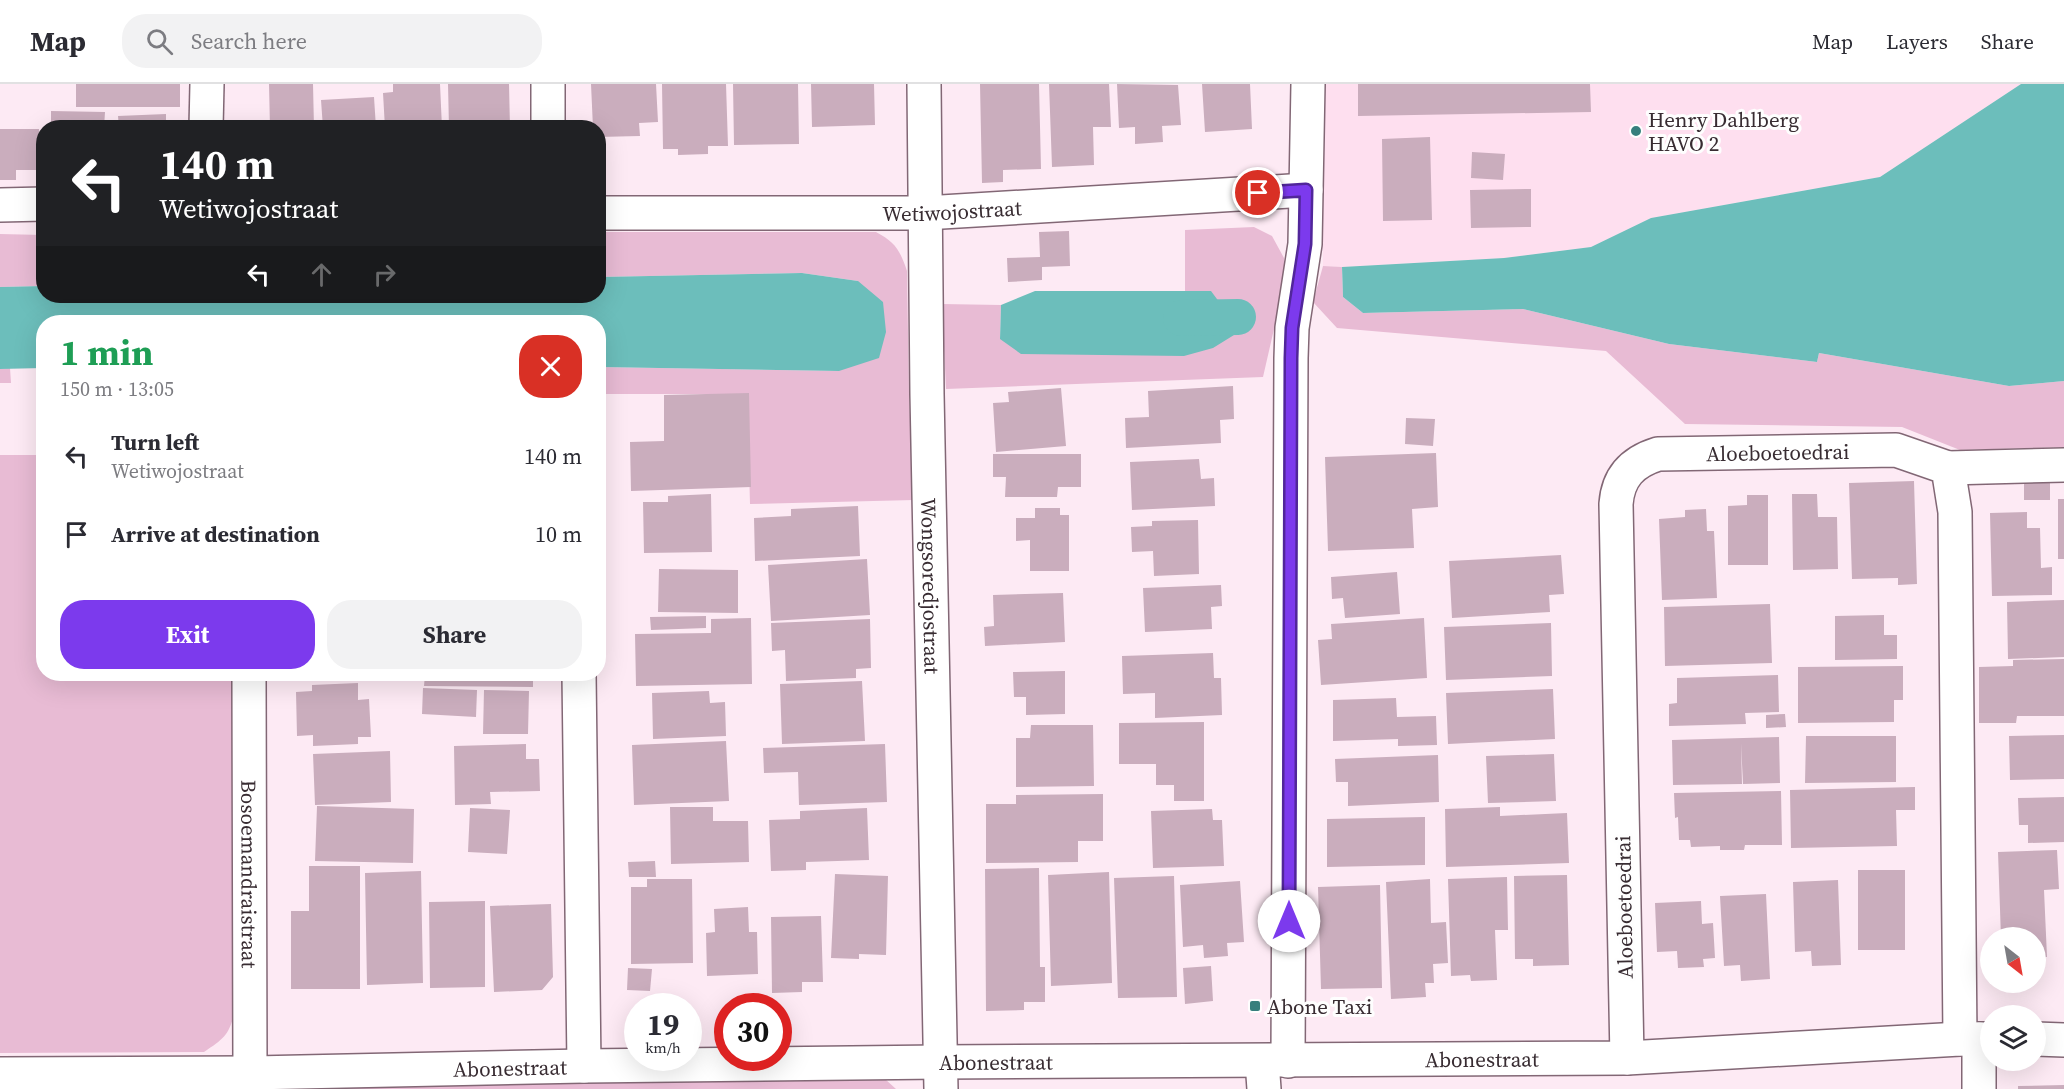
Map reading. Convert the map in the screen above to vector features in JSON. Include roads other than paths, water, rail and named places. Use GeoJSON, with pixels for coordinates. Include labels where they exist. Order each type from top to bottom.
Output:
{"type":"FeatureCollection","features":[{"type":"Feature","properties":{"kind":"street"},"geometry":{"type":"LineString","coordinates":[[206,120],[207,84]]}},
{"type":"Feature","properties":{"kind":"street"},"geometry":{"type":"LineString","coordinates":[[548,84],[548,120]]}},
{"type":"Feature","properties":{"kind":"street","name":"Wongsoredjostraat"},"geometry":{"type":"LineString","coordinates":[[924,84],[940,1076]]}},
{"type":"Feature","properties":{"kind":"street"},"geometry":{"type":"LineString","coordinates":[[1271,1070],[1292,328],[1305,244],[1308,84]]}},
{"type":"Feature","properties":{"kind":"street","name":"Wetiwojostraat"},"geometry":{"type":"LineString","coordinates":[[606,213],[925,213],[1306,190]]}},
{"type":"Feature","properties":{"kind":"street"},"geometry":{"type":"LineString","coordinates":[[0,205],[36,204]]}},
{"type":"Feature","properties":{"kind":"street","name":"Aloeboetoedrai"},"geometry":{"type":"LineString","coordinates":[[1627,1058],[1616,504],[1617,490],[1622,478],[1631,467],[1658,454],[1896,450],[1948,468]]}},
{"type":"Feature","properties":{"kind":"street"},"geometry":{"type":"LineString","coordinates":[[1979,1089],[1955,512],[1948,468],[2064,465]]}},
{"type":"Feature","properties":{"kind":"street","name":"Bosoemandraistraat"},"geometry":{"type":"LineString","coordinates":[[249,681],[250,1073]]}},
{"type":"Feature","properties":{"kind":"street"},"geometry":{"type":"LineString","coordinates":[[579,681],[584,1066]]}},
{"type":"Feature","properties":{"kind":"street","name":"Abonestraat"},"geometry":{"type":"LineString","coordinates":[[3,1079],[584,1066],[940,1076],[1271,1070],[1627,1058],[1976,1039]]}},
{"type":"Feature","properties":{"kind":"street"},"geometry":{"type":"LineString","coordinates":[[2046,1040],[2064,1040]]}},
{"type":"Feature","properties":{"kind":"water"},"geometry":{"type":"Polygon","coordinates":[[[2021,84],[2064,84],[2064,381],[2009,386],[1819,353],[1817,362],[1669,344],[1523,309],[1363,313],[1343,297],[1342,267],[1504,258],[1591,247],[1651,218],[1880,177],[2021,84]]]}},
{"type":"Feature","properties":{"kind":"water"},"geometry":{"type":"Polygon","coordinates":[[[802,273],[858,281],[883,302],[886,332],[879,358],[839,371],[606,367],[606,315],[36,315],[36,368],[0,369],[0,287],[36,286],[36,303],[606,303],[606,277],[802,273]]]}},
{"type":"Feature","properties":{"kind":"water"},"geometry":{"type":"Polygon","coordinates":[[[1035,291],[1211,291],[1234,322],[1234,335],[1213,348],[1184,356],[1021,354],[1000,339],[1001,305],[1035,291]]]}},
{"type":"Feature","properties":{"kind":"waterway"},"geometry":{"type":"LineString","coordinates":[[1181,318],[1238,317]]}},
{"type":"Feature","properties":{"kind":"place","name":"Henry Dahlberg HAVO 2"},"geometry":{"type":"Point","coordinates":[1636,131]}},
{"type":"Feature","properties":{"kind":"place","name":"Abone Taxi"},"geometry":{"type":"Point","coordinates":[1255,1006]}}]}
